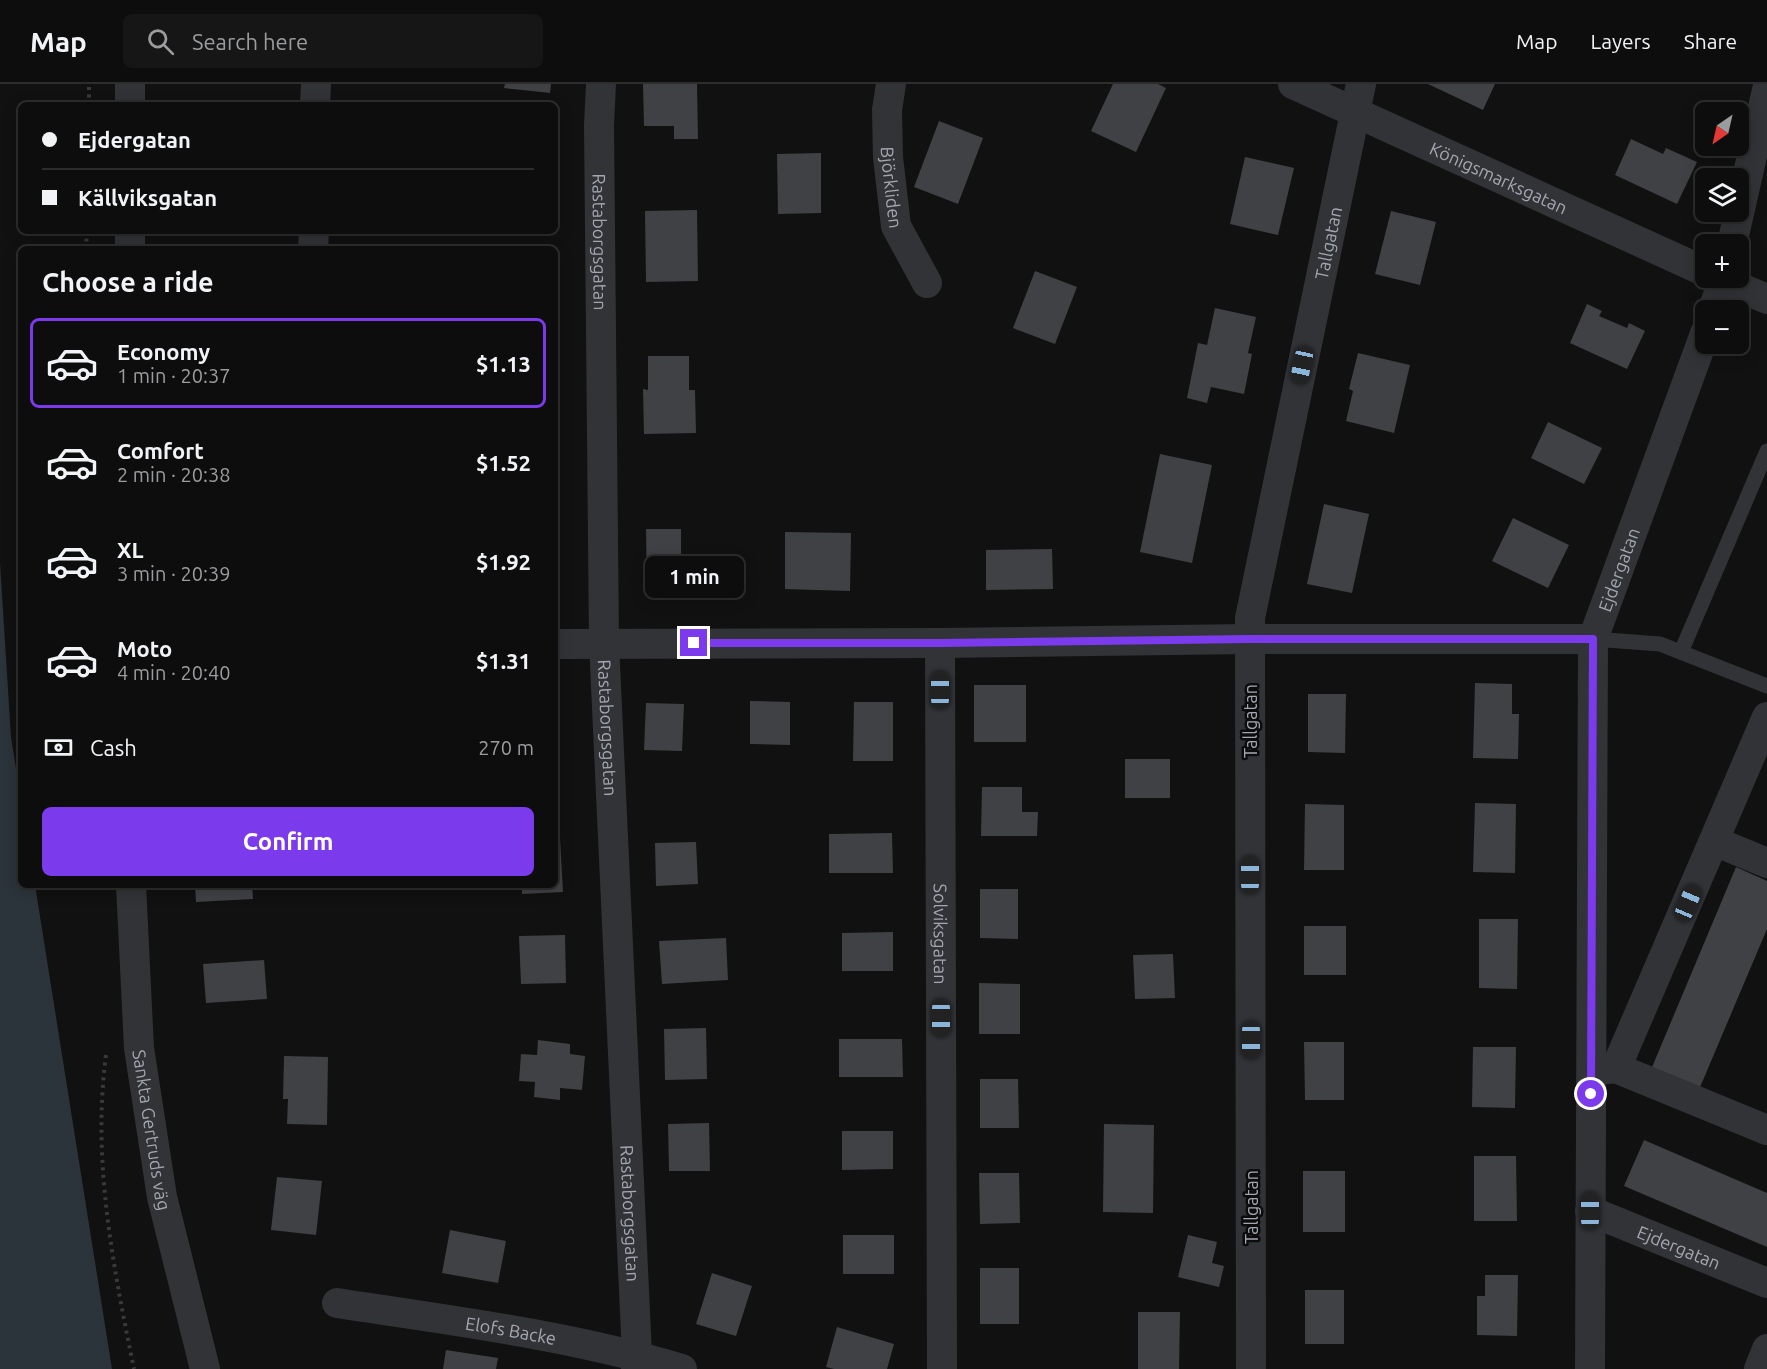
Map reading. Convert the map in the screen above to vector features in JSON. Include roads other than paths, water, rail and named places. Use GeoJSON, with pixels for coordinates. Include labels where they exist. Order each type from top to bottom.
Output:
{"type":"FeatureCollection","features":[{"type":"Feature","properties":{"kind":"street"},"geometry":{"type":"LineString","coordinates":[[130,84],[130,102]]}},
{"type":"Feature","properties":{"kind":"street"},"geometry":{"type":"LineString","coordinates":[[315,102],[316,84]]}},
{"type":"Feature","properties":{"kind":"street","name":"Rastaborgsgatan"},"geometry":{"type":"LineString","coordinates":[[601,84],[599,125],[604,643],[636,1362]]}},
{"type":"Feature","properties":{"kind":"street","name":"Björkliden"},"geometry":{"type":"LineString","coordinates":[[891,84],[887,110],[888,157],[896,226],[927,283]]}},
{"type":"Feature","properties":{"kind":"street","name":"Königsmarksgatan"},"geometry":{"type":"LineString","coordinates":[[1293,84],[1695,267]]}},
{"type":"Feature","properties":{"kind":"street","name":"Tallgatan"},"geometry":{"type":"LineString","coordinates":[[1251,1369],[1250,618],[1361,84]]}},
{"type":"Feature","properties":{"kind":"street"},"geometry":{"type":"LineString","coordinates":[[1734,234],[1767,90]]}},
{"type":"Feature","properties":{"kind":"street","name":"Königsmarksgatan"},"geometry":{"type":"LineString","coordinates":[[1742,288],[1767,299]]}},
{"type":"Feature","properties":{"kind":"street","name":"Ejdergatan"},"geometry":{"type":"LineString","coordinates":[[1590,1369],[1590,1211],[1604,1070],[1593,639],[1698,354]]}},
{"type":"Feature","properties":{"kind":"street"},"geometry":{"type":"LineString","coordinates":[[558,644],[1593,639]]}},
{"type":"Feature","properties":{"kind":"street","name":"Solviksgatan"},"geometry":{"type":"LineString","coordinates":[[940,643],[942,1369]]}},
{"type":"Feature","properties":{"kind":"street","name":"Ejdergatan"},"geometry":{"type":"LineString","coordinates":[[1604,1070],[1714,841],[1767,717]]}},
{"type":"Feature","properties":{"kind":"street"},"geometry":{"type":"LineString","coordinates":[[1714,841],[1767,863]]}},
{"type":"Feature","properties":{"kind":"street","name":"Sankta Gertruds väg"},"geometry":{"type":"LineString","coordinates":[[131,888],[139,1048],[160,1186],[205,1369]]}},
{"type":"Feature","properties":{"kind":"street"},"geometry":{"type":"LineString","coordinates":[[1604,1070],[1767,1130]]}},
{"type":"Feature","properties":{"kind":"street","name":"Ejdergatan"},"geometry":{"type":"LineString","coordinates":[[1590,1211],[1767,1283]]}},
{"type":"Feature","properties":{"kind":"street","name":"Elofs Backe"},"geometry":{"type":"LineString","coordinates":[[337,1303],[550,1336],[636,1362],[682,1369]]}},
{"type":"Feature","properties":{"kind":"street"},"geometry":{"type":"LineString","coordinates":[[1759,1369],[1767,1349]]}},
{"type":"Feature","properties":{"kind":"lane"},"geometry":{"type":"LineString","coordinates":[[1681,652],[1767,451]]}},
{"type":"Feature","properties":{"kind":"lane"},"geometry":{"type":"LineString","coordinates":[[1593,639],[1660,644],[1767,687]]}}]}
